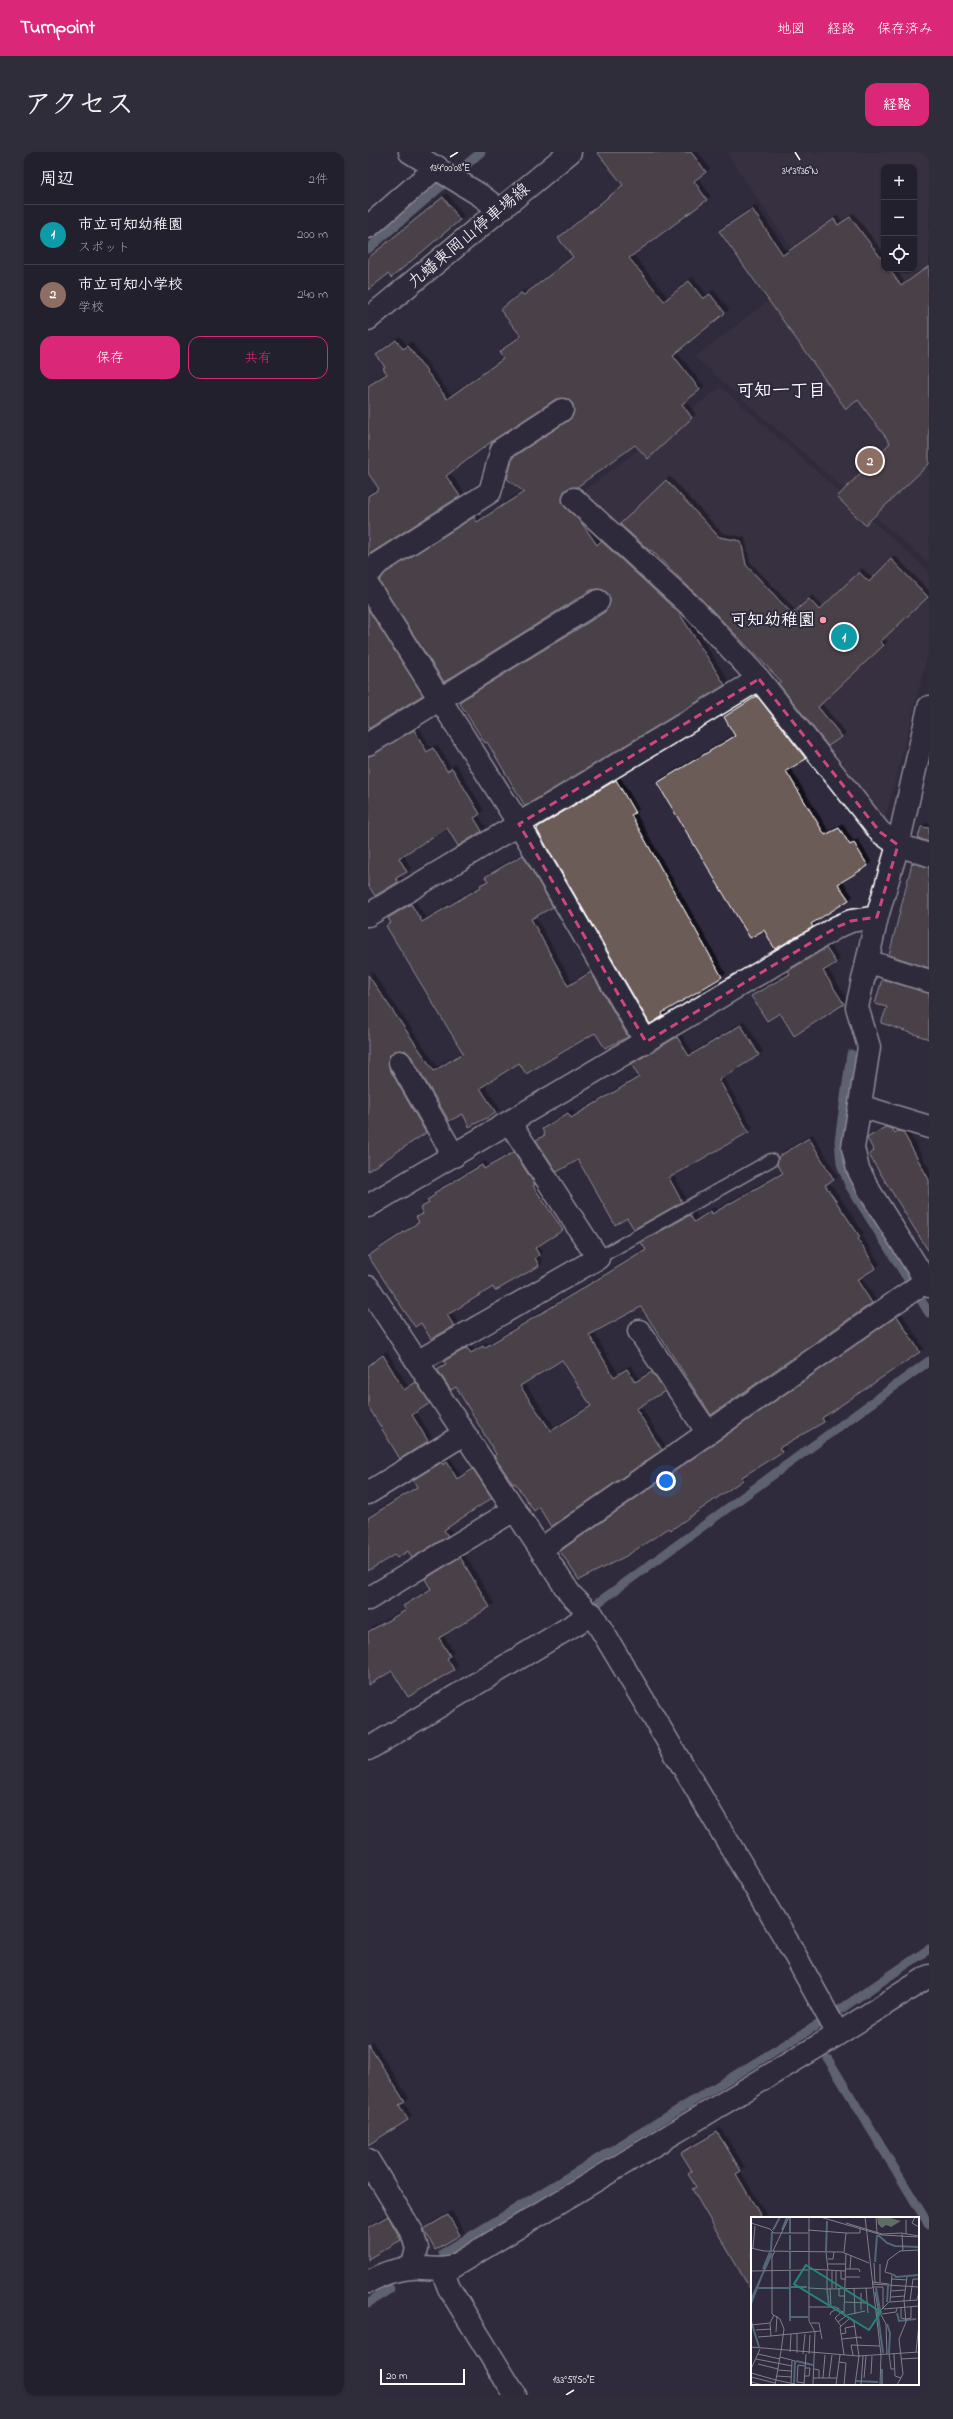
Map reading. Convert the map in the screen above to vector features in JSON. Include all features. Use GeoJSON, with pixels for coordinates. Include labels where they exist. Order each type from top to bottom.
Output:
{"type":"FeatureCollection","features":[{"type":"Feature","properties":{"kind":"street"},"geometry":{"type":"LineString","coordinates":[[410,152],[447,173],[500,210]]}},
{"type":"Feature","properties":{"kind":"street","name":"九蟠東岡山停車場線"},"geometry":{"type":"LineString","coordinates":[[368,320],[570,152]]}},
{"type":"Feature","properties":{"kind":"street"},"geometry":{"type":"LineString","coordinates":[[368,227],[447,173]]}},
{"type":"Feature","properties":{"kind":"street"},"geometry":{"type":"LineString","coordinates":[[368,574],[377,564],[490,492],[502,449],[562,410]]}},
{"type":"Feature","properties":{"kind":"street"},"geometry":{"type":"LineString","coordinates":[[574,499],[695,610],[759,680],[880,832],[898,845],[929,855]]}},
{"type":"Feature","properties":{"kind":"street"},"geometry":{"type":"LineString","coordinates":[[368,586],[519,824],[646,1042]]}},
{"type":"Feature","properties":{"kind":"street"},"geometry":{"type":"LineString","coordinates":[[368,744],[598,601]]}},
{"type":"Feature","properties":{"kind":"street"},"geometry":{"type":"LineString","coordinates":[[368,915],[759,680]]}},
{"type":"Feature","properties":{"kind":"street"},"geometry":{"type":"LineString","coordinates":[[541,1549],[920,1286],[858,1169],[853,1148],[869,1047],[857,1007],[877,917],[898,845],[928,717]]}},
{"type":"Feature","properties":{"kind":"street"},"geometry":{"type":"LineString","coordinates":[[368,1206],[510,1123],[837,927],[851,921],[877,917]]}},
{"type":"Feature","properties":{"kind":"street"},"geometry":{"type":"LineString","coordinates":[[867,960],[929,981]]}},
{"type":"Feature","properties":{"kind":"street"},"geometry":{"type":"LineString","coordinates":[[400,1062],[454,1156]]}},
{"type":"Feature","properties":{"kind":"street"},"geometry":{"type":"LineString","coordinates":[[860,1106],[929,1127]]}},
{"type":"Feature","properties":{"kind":"street"},"geometry":{"type":"LineString","coordinates":[[417,1362],[598,1258],[510,1123]]}},
{"type":"Feature","properties":{"kind":"street"},"geometry":{"type":"LineString","coordinates":[[368,1287],[570,1594],[586,1612],[592,1614],[790,1946],[832,2023]]}},
{"type":"Feature","properties":{"kind":"street"},"geometry":{"type":"LineString","coordinates":[[639,1331],[708,1433]]}},
{"type":"Feature","properties":{"kind":"street"},"geometry":{"type":"LineString","coordinates":[[368,1493],[464,1434]]}},
{"type":"Feature","properties":{"kind":"street"},"geometry":{"type":"LineString","coordinates":[[368,1599],[514,1510]]}},
{"type":"Feature","properties":{"kind":"street"},"geometry":{"type":"LineString","coordinates":[[368,1749],[586,1612]]}},
{"type":"Feature","properties":{"kind":"street"},"geometry":{"type":"LineString","coordinates":[[368,2282],[385,2273],[412,2268],[442,2270],[452,2267],[832,2023],[929,1976]]}},
{"type":"Feature","properties":{"kind":"street"},"geometry":{"type":"LineString","coordinates":[[368,2160],[412,2232],[417,2249],[412,2268]]}},
{"type":"Feature","properties":{"kind":"street"},"geometry":{"type":"LineString","coordinates":[[442,2270],[449,2288],[515,2395]]}},
{"type":"Feature","properties":{"kind":"lane"},"geometry":{"type":"LineString","coordinates":[[598,1258],[771,1160]]}},
{"type":"Feature","properties":{"kind":"highlighted area"},"geometry":{"type":"Polygon","coordinates":[[[759,679],[880,832],[898,845],[877,917],[851,921],[837,927],[646,1042],[519,824],[759,679]]]}},
{"type":"Feature","properties":{"kind":"shaded area"},"geometry":{"type":"Polygon","coordinates":[[[726,152],[929,152],[929,564],[695,357],[807,271],[726,152]]]}},
{"type":"Feature","properties":{"kind":"shaded area","name":"可知幼稚園"},"geometry":{"type":"Polygon","coordinates":[[[721,387],[929,571],[929,650],[885,820],[819,740],[758,660],[688,589],[585,497],[584,491],[721,387]]]}},
{"type":"Feature","properties":{"kind":"building"},"geometry":{"type":"Polygon","coordinates":[[[597,152],[691,152],[706,172],[694,181],[707,200],[629,258],[664,301],[689,281],[703,299],[710,294],[725,313],[673,355],[700,390],[682,404],[692,418],[648,459],[635,445],[577,487],[565,490],[562,502],[581,522],[597,545],[601,541],[679,613],[725,685],[525,806],[487,742],[485,743],[459,702],[605,612],[610,601],[608,594],[598,589],[591,590],[444,682],[379,581],[385,573],[474,517],[477,522],[524,492],[507,479],[513,457],[569,420],[573,415],[573,404],[567,399],[556,399],[495,439],[446,476],[460,496],[368,555],[368,496],[379,489],[368,473],[368,386],[387,374],[383,368],[385,367],[376,355],[396,340],[403,349],[408,346],[447,399],[503,359],[499,352],[521,336],[500,310],[521,293],[524,295],[573,257],[558,238],[623,185],[597,152]]]}},
{"type":"Feature","properties":{"kind":"building"},"geometry":{"type":"Polygon","coordinates":[[[443,197],[460,220],[391,278],[388,274],[368,290],[368,258],[443,197]]]}},
{"type":"Feature","properties":{"kind":"building"},"geometry":{"type":"Polygon","coordinates":[[[752,209],[783,255],[834,219],[838,225],[850,217],[881,258],[881,272],[891,272],[901,286],[929,266],[929,464],[865,525],[837,497],[890,443],[858,400],[846,409],[719,231],[752,209]]]}},
{"type":"Feature","properties":{"kind":"building"},"geometry":{"type":"Polygon","coordinates":[[[666,480],[719,537],[741,541],[746,565],[792,614],[809,599],[819,610],[859,572],[869,582],[891,559],[928,597],[880,642],[884,645],[818,707],[842,737],[828,746],[778,683],[781,681],[651,550],[650,551],[620,524],[666,480]]]}},
{"type":"Feature","properties":{"kind":"building"},"geometry":{"type":"Polygon","coordinates":[[[368,609],[423,695],[368,729],[368,609]]]}},
{"type":"Feature","properties":{"kind":"building"},"geometry":{"type":"Polygon","coordinates":[[[757,696],[806,759],[786,771],[825,835],[839,828],[850,845],[854,843],[868,866],[838,884],[849,900],[811,924],[813,927],[775,949],[764,930],[750,938],[657,783],[735,736],[724,717],[757,696]]]}},
{"type":"Feature","properties":{"kind":"building"},"geometry":{"type":"Polygon","coordinates":[[[414,730],[427,752],[433,748],[447,771],[452,768],[480,814],[474,818],[482,831],[458,846],[447,828],[399,858],[407,872],[396,878],[398,882],[375,896],[368,885],[368,756],[414,730]]]}},
{"type":"Feature","properties":{"kind":"building"},"geometry":{"type":"Polygon","coordinates":[[[616,780],[635,813],[631,815],[722,977],[662,1013],[663,1016],[650,1024],[537,830],[538,827],[616,780]]]}},
{"type":"Feature","properties":{"kind":"building"},"geometry":{"type":"Polygon","coordinates":[[[921,827],[929,828],[929,842],[918,838],[921,827]]]}},
{"type":"Feature","properties":{"kind":"building"},"geometry":{"type":"Polygon","coordinates":[[[523,855],[553,907],[531,919],[568,986],[591,972],[628,1037],[605,1048],[595,1033],[526,1074],[519,1063],[480,1088],[496,1113],[469,1127],[463,1114],[449,1121],[411,1056],[406,1051],[394,1051],[389,1056],[389,1068],[426,1133],[368,1171],[368,975],[434,1071],[463,1053],[386,926],[391,923],[388,918],[411,904],[422,922],[481,887],[480,885],[488,881],[485,877],[523,855]]]}},
{"type":"Feature","properties":{"kind":"building"},"geometry":{"type":"Polygon","coordinates":[[[912,863],[929,867],[929,968],[889,955],[912,863]]]}},
{"type":"Feature","properties":{"kind":"building"},"geometry":{"type":"Polygon","coordinates":[[[826,948],[836,963],[823,971],[844,1004],[794,1036],[780,1013],[767,1021],[751,996],[790,974],[788,971],[826,948]]]}},
{"type":"Feature","properties":{"kind":"building"},"geometry":{"type":"Polygon","coordinates":[[[882,979],[929,993],[929,1039],[881,1023],[887,1007],[875,1004],[882,979]]]}},
{"type":"Feature","properties":{"kind":"building"},"geometry":{"type":"Polygon","coordinates":[[[741,1025],[759,1055],[719,1080],[749,1132],[669,1178],[682,1202],[634,1229],[627,1218],[615,1225],[578,1160],[557,1172],[536,1140],[545,1135],[542,1129],[568,1113],[571,1118],[639,1077],[631,1064],[677,1037],[689,1056],[741,1025]]]}},
{"type":"Feature","properties":{"kind":"building"},"geometry":{"type":"Polygon","coordinates":[[[885,1127],[892,1129],[895,1133],[898,1131],[903,1132],[929,1180],[929,1252],[869,1155],[874,1151],[867,1138],[885,1127]]]}},
{"type":"Feature","properties":{"kind":"building"},"geometry":{"type":"Polygon","coordinates":[[[809,1138],[834,1180],[825,1185],[860,1237],[858,1239],[876,1268],[857,1280],[872,1303],[711,1415],[641,1307],[589,1335],[614,1377],[627,1369],[635,1382],[652,1372],[665,1391],[636,1409],[662,1450],[551,1527],[539,1507],[534,1511],[515,1483],[513,1484],[494,1456],[496,1454],[456,1387],[451,1390],[437,1369],[446,1364],[444,1361],[467,1348],[471,1353],[483,1346],[484,1348],[646,1250],[641,1242],[690,1215],[694,1222],[711,1211],[712,1214],[783,1173],[777,1164],[778,1157],[809,1138]],[[562,1360],[520,1386],[551,1431],[591,1406],[562,1360]]]}},
{"type":"Feature","properties":{"kind":"building"},"geometry":{"type":"Polygon","coordinates":[[[514,1152],[535,1185],[533,1186],[563,1230],[535,1248],[539,1255],[535,1258],[539,1266],[495,1291],[493,1287],[447,1315],[454,1326],[431,1339],[421,1323],[415,1327],[368,1256],[419,1222],[416,1217],[423,1214],[420,1208],[429,1203],[427,1200],[435,1195],[434,1193],[482,1165],[484,1169],[514,1152]]]}},
{"type":"Feature","properties":{"kind":"building"},"geometry":{"type":"Polygon","coordinates":[[[897,1316],[920,1352],[822,1418],[824,1422],[779,1448],[782,1452],[742,1477],[743,1480],[671,1530],[669,1528],[626,1556],[579,1580],[560,1551],[897,1316]]]}},
{"type":"Feature","properties":{"kind":"building"},"geometry":{"type":"Polygon","coordinates":[[[383,1355],[404,1390],[416,1382],[430,1403],[412,1415],[428,1441],[400,1459],[368,1406],[368,1366],[383,1355]]]}},
{"type":"Feature","properties":{"kind":"building"},"geometry":{"type":"Polygon","coordinates":[[[442,1462],[443,1465],[447,1462],[457,1479],[473,1469],[492,1498],[444,1530],[448,1536],[412,1558],[408,1551],[397,1558],[394,1555],[368,1571],[368,1518],[417,1487],[413,1480],[442,1462]]]}},
{"type":"Feature","properties":{"kind":"building"},"geometry":{"type":"Polygon","coordinates":[[[460,1557],[490,1607],[439,1638],[450,1656],[447,1658],[454,1670],[408,1697],[392,1671],[368,1685],[368,1632],[406,1610],[403,1606],[431,1589],[425,1579],[460,1557]]]}},
{"type":"Feature","properties":{"kind":"building"},"geometry":{"type":"Polygon","coordinates":[[[368,2044],[405,2102],[399,2105],[408,2120],[368,2145],[368,2044]]]}},
{"type":"Feature","properties":{"kind":"building"},"geometry":{"type":"Polygon","coordinates":[[[717,2132],[741,2171],[736,2174],[761,2217],[751,2217],[751,2290],[692,2189],[696,2187],[688,2174],[692,2171],[681,2153],[717,2132]]]}},
{"type":"Feature","properties":{"kind":"building"},"geometry":{"type":"Polygon","coordinates":[[[448,2215],[460,2235],[435,2250],[424,2229],[448,2215]]]}},
{"type":"Feature","properties":{"kind":"building"},"geometry":{"type":"Polygon","coordinates":[[[388,2216],[401,2240],[368,2259],[368,2228],[388,2216]]]}},
{"type":"Feature","properties":{"kind":"waterway"},"geometry":{"type":"LineString","coordinates":[[368,249],[481,152]]}},
{"type":"Feature","properties":{"kind":"waterway"},"geometry":{"type":"LineString","coordinates":[[851,1054],[839,1141],[841,1164],[849,1185],[929,1313]]}},
{"type":"Feature","properties":{"kind":"waterway"},"geometry":{"type":"LineString","coordinates":[[588,1610],[929,1361]]}},
{"type":"Feature","properties":{"kind":"waterway"},"geometry":{"type":"LineString","coordinates":[[443,2253],[819,2024],[929,1949]]}},
{"type":"Feature","properties":{"kind":"waterway"},"geometry":{"type":"LineString","coordinates":[[828,2059],[929,2225]]}},
{"type":"Feature","properties":{"kind":"waterway"},"geometry":{"type":"LineString","coordinates":[[368,2303],[390,2289]]}},
{"type":"Feature","properties":{"kind":"place","name":"市立可知小学校"},"geometry":{"type":"Point","coordinates":[870,461]}},
{"type":"Feature","properties":{"kind":"place","name":"可知幼稚園"},"geometry":{"type":"Point","coordinates":[823,620]}},
{"type":"Feature","properties":{"kind":"place","name":"市立可知幼稚園"},"geometry":{"type":"Point","coordinates":[844,637]}},
{"type":"Feature","properties":{"kind":"district","name":"可知一丁目"},"geometry":{"type":"Point","coordinates":[781,392]}}]}
